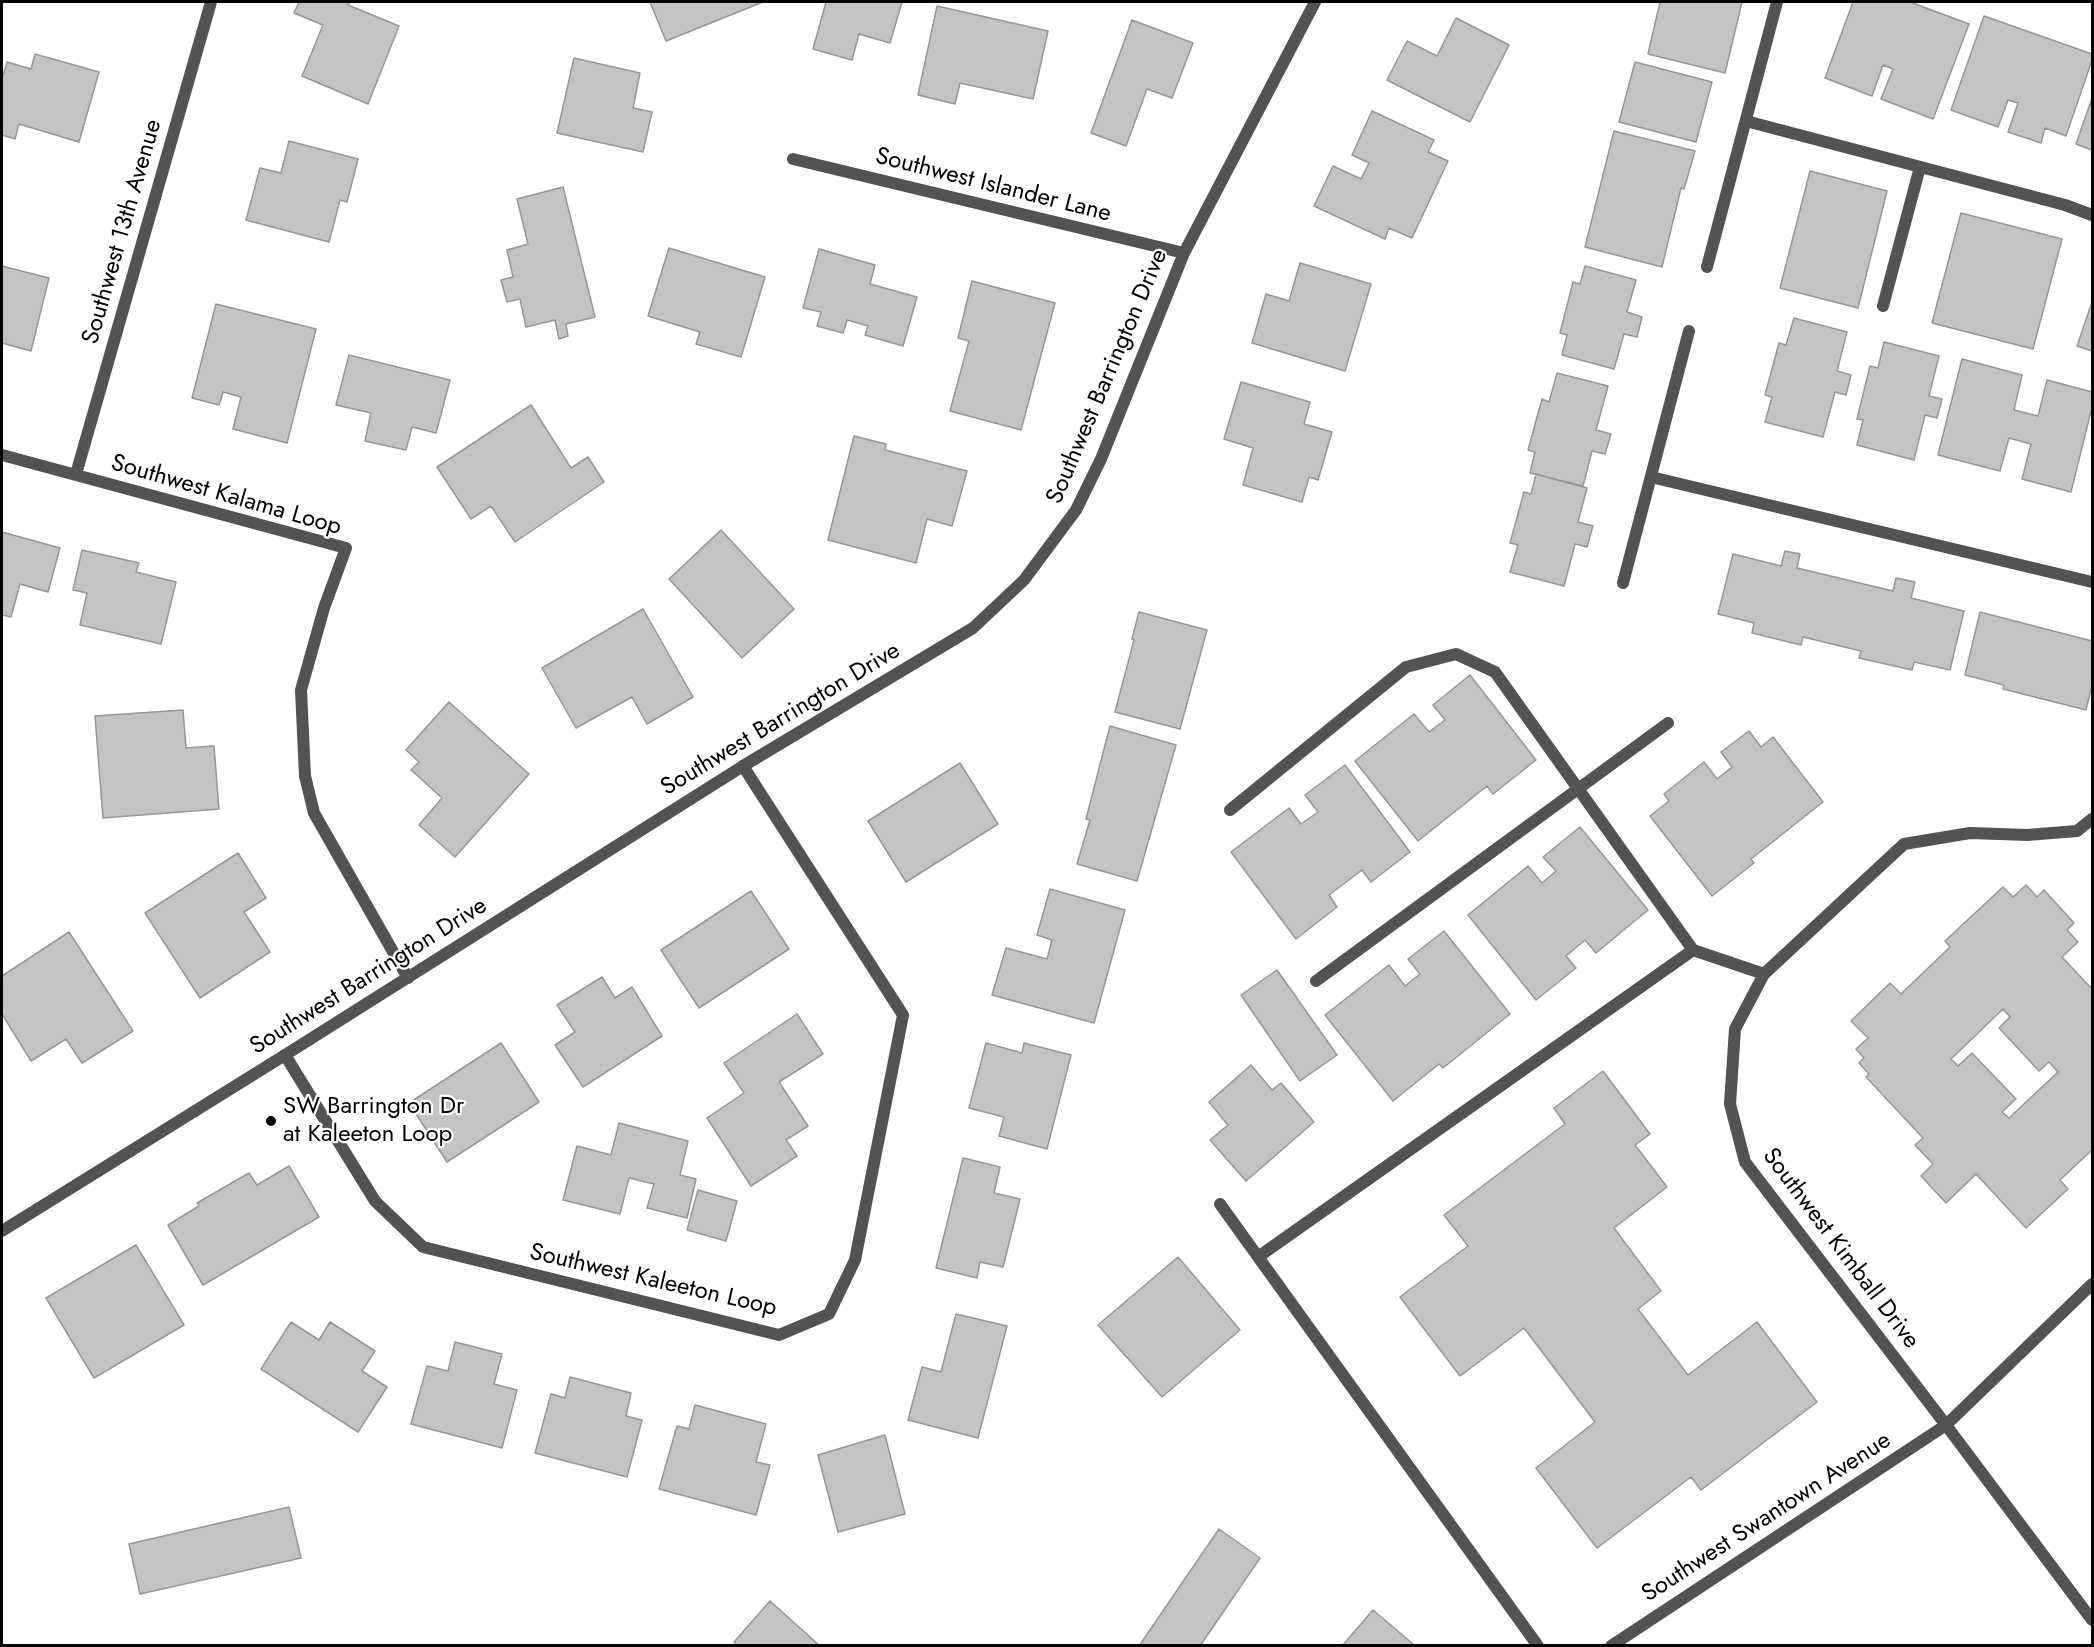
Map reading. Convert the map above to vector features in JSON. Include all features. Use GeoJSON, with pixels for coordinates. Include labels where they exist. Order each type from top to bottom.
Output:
{"type":"FeatureCollection","features":[{"type":"Feature","properties":{"kind":"street","name":"Southwest 13th Avenue"},"geometry":{"type":"LineString","coordinates":[[76,474],[211,2]]}},
{"type":"Feature","properties":{"kind":"street","name":"Southwest Barrington Drive"},"geometry":{"type":"LineString","coordinates":[[2,1231],[743,766],[973,628],[1024,580],[1076,510],[1101,459],[1184,254],[1315,2]]}},
{"type":"Feature","properties":{"kind":"street"},"geometry":{"type":"LineString","coordinates":[[1707,267],[1777,2]]}},
{"type":"Feature","properties":{"kind":"street"},"geometry":{"type":"LineString","coordinates":[[1746,121],[2065,205],[2092,215]]}},
{"type":"Feature","properties":{"kind":"street","name":"Southwest Islander Lane"},"geometry":{"type":"LineString","coordinates":[[792,159],[1184,254]]}},
{"type":"Feature","properties":{"kind":"street"},"geometry":{"type":"LineString","coordinates":[[1883,306],[1920,167]]}},
{"type":"Feature","properties":{"kind":"street"},"geometry":{"type":"LineString","coordinates":[[1623,582],[1689,331]]}},
{"type":"Feature","properties":{"kind":"street","name":"Southwest Kalama Loop"},"geometry":{"type":"LineString","coordinates":[[2,455],[346,548],[324,608],[301,690],[305,776],[314,813],[408,978]]}},
{"type":"Feature","properties":{"kind":"street"},"geometry":{"type":"LineString","coordinates":[[1651,477],[2092,582]]}},
{"type":"Feature","properties":{"kind":"street"},"geometry":{"type":"LineString","coordinates":[[1230,810],[1406,667],[1456,654],[1495,672],[1693,950],[1764,975]]}},
{"type":"Feature","properties":{"kind":"street"},"geometry":{"type":"LineString","coordinates":[[1316,981],[1668,723]]}},
{"type":"Feature","properties":{"kind":"street","name":"Southwest Kaleeton Loop"},"geometry":{"type":"LineString","coordinates":[[285,1055],[375,1201],[423,1247],[779,1335],[829,1314],[855,1260],[903,1015],[743,766]]}},
{"type":"Feature","properties":{"kind":"street","name":"Southwest Kimball Drive"},"geometry":{"type":"LineString","coordinates":[[2092,819],[2078,831],[2027,835],[1970,832],[1904,844],[1764,975],[1735,1029],[1730,1104],[1745,1162],[2092,1620]]}},
{"type":"Feature","properties":{"kind":"street"},"geometry":{"type":"LineString","coordinates":[[1258,1257],[1693,950]]}},
{"type":"Feature","properties":{"kind":"street"},"geometry":{"type":"LineString","coordinates":[[1220,1204],[1538,1646]]}},
{"type":"Feature","properties":{"kind":"street","name":"Southwest Swantown Avenue"},"geometry":{"type":"LineString","coordinates":[[1611,1646],[1946,1425],[2092,1284]]}},
{"type":"Feature","properties":{"kind":"building"},"geometry":{"type":"Polygon","coordinates":[[[299,2],[350,2],[348,5],[399,26],[368,104],[302,76],[323,25],[294,13],[299,2]]]}},
{"type":"Feature","properties":{"kind":"building"},"geometry":{"type":"Polygon","coordinates":[[[650,2],[763,2],[666,41],[650,2]]]}},
{"type":"Feature","properties":{"kind":"building"},"geometry":{"type":"Polygon","coordinates":[[[826,2],[902,2],[890,43],[859,34],[852,60],[813,49],[826,2]]]}},
{"type":"Feature","properties":{"kind":"building"},"geometry":{"type":"Polygon","coordinates":[[[1660,2],[1742,2],[1725,73],[1648,54],[1660,2]]]}},
{"type":"Feature","properties":{"kind":"building"},"geometry":{"type":"Polygon","coordinates":[[[1853,2],[1910,2],[1969,24],[1933,119],[1881,99],[1893,69],[1883,65],[1872,96],[1825,78],[1853,2]]]}},
{"type":"Feature","properties":{"kind":"building"},"geometry":{"type":"Polygon","coordinates":[[[937,6],[1048,31],[1033,99],[960,83],[955,104],[918,95],[937,6]]]}},
{"type":"Feature","properties":{"kind":"building"},"geometry":{"type":"Polygon","coordinates":[[[1984,16],[2092,54],[2092,60],[2066,136],[2045,128],[2041,143],[2008,132],[2018,103],[2008,100],[1998,127],[1951,110],[1984,16]]]}},
{"type":"Feature","properties":{"kind":"building"},"geometry":{"type":"Polygon","coordinates":[[[1456,18],[1509,45],[1470,122],[1387,80],[1407,41],[1437,56],[1456,18]]]}},
{"type":"Feature","properties":{"kind":"building"},"geometry":{"type":"Polygon","coordinates":[[[1132,20],[1193,43],[1172,98],[1147,89],[1126,146],[1091,133],[1132,20]]]}},
{"type":"Feature","properties":{"kind":"building"},"geometry":{"type":"Polygon","coordinates":[[[35,54],[99,72],[79,142],[19,124],[15,139],[2,135],[2,80],[7,62],[31,69],[35,54]]]}},
{"type":"Feature","properties":{"kind":"building"},"geometry":{"type":"Polygon","coordinates":[[[574,58],[640,73],[633,108],[652,112],[643,152],[557,133],[574,58]]]}},
{"type":"Feature","properties":{"kind":"building"},"geometry":{"type":"Polygon","coordinates":[[[1635,62],[1712,82],[1696,142],[1619,122],[1635,62]]]}},
{"type":"Feature","properties":{"kind":"building"},"geometry":{"type":"Polygon","coordinates":[[[2092,98],[2092,150],[2076,144],[2092,98]]]}},
{"type":"Feature","properties":{"kind":"building"},"geometry":{"type":"Polygon","coordinates":[[[1372,111],[1434,140],[1428,152],[1448,161],[1412,238],[1389,228],[1385,239],[1314,206],[1333,166],[1361,179],[1369,163],[1352,155],[1372,111]]]}},
{"type":"Feature","properties":{"kind":"building"},"geometry":{"type":"Polygon","coordinates":[[[1614,131],[1695,151],[1684,189],[1681,188],[1662,267],[1585,247],[1614,131]]]}},
{"type":"Feature","properties":{"kind":"building"},"geometry":{"type":"Polygon","coordinates":[[[289,141],[358,159],[347,202],[340,200],[329,242],[246,220],[260,168],[281,173],[289,141]]]}},
{"type":"Feature","properties":{"kind":"building"},"geometry":{"type":"Polygon","coordinates":[[[1810,171],[1887,191],[1858,308],[1780,288],[1810,171]]]}},
{"type":"Feature","properties":{"kind":"building"},"geometry":{"type":"Polygon","coordinates":[[[563,187],[595,317],[566,324],[568,336],[559,339],[555,320],[526,327],[520,299],[507,302],[501,280],[513,277],[507,250],[528,244],[517,199],[563,187]]]}},
{"type":"Feature","properties":{"kind":"building"},"geometry":{"type":"Polygon","coordinates":[[[1961,213],[2062,239],[2033,349],[1932,323],[1961,213]]]}},
{"type":"Feature","properties":{"kind":"building"},"geometry":{"type":"Polygon","coordinates":[[[669,248],[765,277],[741,357],[696,344],[700,332],[648,316],[669,248]]]}},
{"type":"Feature","properties":{"kind":"building"},"geometry":{"type":"Polygon","coordinates":[[[819,249],[875,265],[870,284],[917,297],[903,346],[865,335],[868,326],[847,320],[843,333],[817,326],[821,312],[803,308],[819,249]]]}},
{"type":"Feature","properties":{"kind":"building"},"geometry":{"type":"Polygon","coordinates":[[[1300,263],[1371,284],[1345,371],[1252,343],[1266,294],[1289,301],[1300,263]]]}},
{"type":"Feature","properties":{"kind":"building"},"geometry":{"type":"Polygon","coordinates":[[[2,266],[49,278],[31,351],[2,343],[2,266]]]}},
{"type":"Feature","properties":{"kind":"building"},"geometry":{"type":"Polygon","coordinates":[[[1585,266],[1636,280],[1627,312],[1642,317],[1637,337],[1624,334],[1614,369],[1562,355],[1567,335],[1560,333],[1573,282],[1580,284],[1585,266]]]}},
{"type":"Feature","properties":{"kind":"building"},"geometry":{"type":"Polygon","coordinates":[[[972,281],[1055,303],[1021,430],[950,411],[969,341],[958,338],[972,281]]]}},
{"type":"Feature","properties":{"kind":"building"},"geometry":{"type":"Polygon","coordinates":[[[2092,302],[2092,351],[2077,346],[2092,302]]]}},
{"type":"Feature","properties":{"kind":"building"},"geometry":{"type":"Polygon","coordinates":[[[216,304],[316,329],[287,443],[233,429],[241,397],[223,392],[219,405],[192,398],[216,304]]]}},
{"type":"Feature","properties":{"kind":"building"},"geometry":{"type":"Polygon","coordinates":[[[1794,318],[1847,332],[1837,371],[1851,375],[1846,395],[1835,392],[1823,437],[1765,422],[1772,397],[1765,395],[1779,343],[1786,345],[1794,318]]]}},
{"type":"Feature","properties":{"kind":"building"},"geometry":{"type":"Polygon","coordinates":[[[1884,342],[1939,356],[1929,396],[1942,399],[1937,418],[1925,415],[1914,460],[1857,445],[1863,420],[1857,419],[1870,366],[1878,368],[1884,342]]]}},
{"type":"Feature","properties":{"kind":"building"},"geometry":{"type":"Polygon","coordinates":[[[349,355],[450,380],[436,433],[412,427],[406,450],[365,441],[371,413],[336,405],[349,355]]]}},
{"type":"Feature","properties":{"kind":"building"},"geometry":{"type":"Polygon","coordinates":[[[1962,359],[2022,375],[2014,410],[2038,416],[2047,380],[2092,392],[2092,407],[2071,492],[2022,479],[2031,444],[2009,438],[2000,471],[1938,455],[1962,359]]]}},
{"type":"Feature","properties":{"kind":"building"},"geometry":{"type":"Polygon","coordinates":[[[1557,373],[1608,386],[1596,430],[1611,434],[1605,454],[1592,451],[1583,486],[1530,473],[1535,452],[1528,450],[1542,399],[1549,402],[1557,373]]]}},
{"type":"Feature","properties":{"kind":"building"},"geometry":{"type":"Polygon","coordinates":[[[1241,382],[1310,402],[1304,424],[1332,432],[1318,480],[1309,477],[1302,502],[1243,485],[1253,448],[1224,439],[1241,382]]]}},
{"type":"Feature","properties":{"kind":"building"},"geometry":{"type":"Polygon","coordinates":[[[531,405],[571,468],[588,457],[604,482],[515,542],[491,506],[471,519],[437,467],[531,405]]]}},
{"type":"Feature","properties":{"kind":"building"},"geometry":{"type":"Polygon","coordinates":[[[854,436],[886,444],[885,450],[967,471],[952,526],[927,519],[916,563],[828,540],[854,436]]]}},
{"type":"Feature","properties":{"kind":"building"},"geometry":{"type":"Polygon","coordinates":[[[1536,474],[1587,488],[1578,522],[1593,526],[1587,547],[1575,544],[1564,586],[1510,572],[1518,545],[1510,543],[1524,492],[1531,494],[1536,474]]]}},
{"type":"Feature","properties":{"kind":"building"},"geometry":{"type":"Polygon","coordinates":[[[721,530],[794,609],[742,658],[669,579],[721,530]]]}},
{"type":"Feature","properties":{"kind":"building"},"geometry":{"type":"Polygon","coordinates":[[[2,532],[60,548],[48,592],[20,584],[11,617],[2,615],[2,532]]]}},
{"type":"Feature","properties":{"kind":"building"},"geometry":{"type":"Polygon","coordinates":[[[82,550],[139,563],[136,572],[176,582],[161,644],[80,625],[87,593],[73,590],[82,550]]]}},
{"type":"Feature","properties":{"kind":"building"},"geometry":{"type":"Polygon","coordinates":[[[1785,551],[1800,554],[1797,568],[1893,591],[1896,578],[1915,582],[1911,598],[1964,611],[1950,670],[1914,662],[1912,670],[1859,658],[1861,651],[1803,637],[1801,645],[1752,633],[1754,623],[1718,614],[1733,554],[1781,566],[1785,551]]]}},
{"type":"Feature","properties":{"kind":"building"},"geometry":{"type":"Polygon","coordinates":[[[643,609],[693,697],[647,724],[632,697],[576,728],[542,668],[643,609]]]}},
{"type":"Feature","properties":{"kind":"building"},"geometry":{"type":"Polygon","coordinates":[[[1139,612],[1207,630],[1180,729],[1115,712],[1139,612]]]}},
{"type":"Feature","properties":{"kind":"building"},"geometry":{"type":"Polygon","coordinates":[[[1980,612],[2092,641],[2092,685],[2086,710],[2003,689],[2004,685],[1965,675],[1980,612]]]}},
{"type":"Feature","properties":{"kind":"building"},"geometry":{"type":"Polygon","coordinates":[[[1470,675],[1536,760],[1493,794],[1487,786],[1418,841],[1355,761],[1414,714],[1429,732],[1445,720],[1433,705],[1470,675]]]}},
{"type":"Feature","properties":{"kind":"building"},"geometry":{"type":"Polygon","coordinates":[[[449,702],[529,774],[455,857],[419,825],[442,798],[411,770],[419,762],[406,750],[449,702]]]}},
{"type":"Feature","properties":{"kind":"building"},"geometry":{"type":"Polygon","coordinates":[[[183,710],[186,748],[214,746],[219,809],[103,818],[95,716],[183,710]]]}},
{"type":"Feature","properties":{"kind":"building"},"geometry":{"type":"Polygon","coordinates":[[[1110,726],[1176,745],[1137,881],[1077,864],[1090,820],[1086,819],[1110,726]]]}},
{"type":"Feature","properties":{"kind":"building"},"geometry":{"type":"Polygon","coordinates":[[[1749,731],[1761,747],[1773,737],[1823,802],[1751,859],[1754,863],[1712,896],[1650,816],[1669,801],[1664,794],[1704,762],[1717,779],[1732,767],[1721,752],[1749,731]]]}},
{"type":"Feature","properties":{"kind":"building"},"geometry":{"type":"Polygon","coordinates":[[[960,763],[998,824],[906,882],[868,821],[960,763]]]}},
{"type":"Feature","properties":{"kind":"building"},"geometry":{"type":"Polygon","coordinates":[[[1345,765],[1410,852],[1371,882],[1362,870],[1329,895],[1337,907],[1296,939],[1231,852],[1289,808],[1301,824],[1318,812],[1305,795],[1345,765]]]}},
{"type":"Feature","properties":{"kind":"building"},"geometry":{"type":"Polygon","coordinates":[[[1580,827],[1648,910],[1596,953],[1585,940],[1566,956],[1576,968],[1536,1000],[1468,915],[1528,866],[1542,883],[1556,871],[1543,857],[1580,827]]]}},
{"type":"Feature","properties":{"kind":"building"},"geometry":{"type":"Polygon","coordinates":[[[238,853],[266,898],[244,912],[270,952],[200,998],[145,913],[238,853]]]}},
{"type":"Feature","properties":{"kind":"building"},"geometry":{"type":"Polygon","coordinates":[[[2026,885],[2037,897],[2044,890],[2074,923],[2067,930],[2078,942],[2062,957],[2092,989],[2092,1150],[2060,1180],[2068,1189],[2026,1228],[1976,1174],[1946,1203],[1921,1176],[1933,1164],[1915,1145],[1923,1138],[1866,1077],[1869,1074],[1859,1063],[1864,1058],[1856,1049],[1868,1038],[1851,1021],[1890,983],[1901,994],[1950,947],[1945,941],[2003,887],[2013,897],[2026,885]],[[2003,1009],[1951,1059],[1958,1066],[1972,1053],[2016,1099],[2002,1112],[2009,1118],[2058,1072],[2049,1062],[2039,1071],[1999,1028],[2010,1017],[2003,1009]]]}},
{"type":"Feature","properties":{"kind":"building"},"geometry":{"type":"Polygon","coordinates":[[[1050,889],[1125,910],[1094,1023],[992,995],[1006,948],[1047,959],[1052,940],[1037,935],[1050,889]]]}},
{"type":"Feature","properties":{"kind":"building"},"geometry":{"type":"Polygon","coordinates":[[[751,891],[789,949],[699,1008],[661,950],[751,891]]]}},
{"type":"Feature","properties":{"kind":"building"},"geometry":{"type":"Polygon","coordinates":[[[1444,931],[1510,1014],[1443,1068],[1439,1064],[1393,1101],[1325,1015],[1389,965],[1405,986],[1420,974],[1408,959],[1444,931]]]}},
{"type":"Feature","properties":{"kind":"building"},"geometry":{"type":"Polygon","coordinates":[[[69,932],[133,1031],[82,1063],[66,1039],[31,1061],[2,1014],[2,976],[69,932]]]}},
{"type":"Feature","properties":{"kind":"building"},"geometry":{"type":"Polygon","coordinates":[[[1277,970],[1337,1055],[1300,1081],[1241,995],[1277,970]]]}},
{"type":"Feature","properties":{"kind":"building"},"geometry":{"type":"Polygon","coordinates":[[[602,977],[615,998],[632,987],[662,1036],[583,1087],[555,1045],[575,1032],[557,1005],[602,977]]]}},
{"type":"Feature","properties":{"kind":"building"},"geometry":{"type":"Polygon","coordinates":[[[797,1014],[823,1054],[779,1082],[808,1126],[786,1140],[797,1156],[751,1186],[707,1118],[744,1093],[724,1063],[797,1014]]]}},
{"type":"Feature","properties":{"kind":"building"},"geometry":{"type":"Polygon","coordinates":[[[501,1043],[539,1102],[447,1162],[409,1103],[501,1043]]]}},
{"type":"Feature","properties":{"kind":"building"},"geometry":{"type":"Polygon","coordinates":[[[986,1043],[1022,1053],[1024,1043],[1071,1055],[1047,1149],[999,1136],[1004,1117],[969,1108],[986,1043]]]}},
{"type":"Feature","properties":{"kind":"building"},"geometry":{"type":"Polygon","coordinates":[[[1251,1065],[1272,1090],[1281,1083],[1314,1122],[1246,1181],[1210,1140],[1228,1125],[1209,1102],[1251,1065]]]}},
{"type":"Feature","properties":{"kind":"building"},"geometry":{"type":"Polygon","coordinates":[[[1603,1071],[1650,1134],[1635,1145],[1667,1187],[1614,1228],[1661,1291],[1638,1309],[1688,1375],[1757,1322],[1817,1402],[1701,1490],[1691,1477],[1597,1548],[1536,1468],[1595,1422],[1524,1328],[1460,1376],[1400,1297],[1468,1246],[1444,1215],[1565,1124],[1554,1108],[1603,1071]]]}},
{"type":"Feature","properties":{"kind":"building"},"geometry":{"type":"Polygon","coordinates":[[[619,1123],[688,1141],[680,1175],[696,1179],[687,1218],[647,1208],[654,1184],[629,1178],[620,1214],[563,1200],[577,1146],[611,1155],[619,1123]]]}},
{"type":"Feature","properties":{"kind":"building"},"geometry":{"type":"Polygon","coordinates":[[[963,1158],[1000,1167],[994,1193],[1020,1199],[1003,1267],[980,1262],[977,1278],[936,1268],[963,1158]]]}},
{"type":"Feature","properties":{"kind":"building"},"geometry":{"type":"Polygon","coordinates":[[[289,1166],[319,1217],[203,1285],[168,1225],[199,1206],[197,1203],[249,1173],[257,1185],[289,1166]]]}},
{"type":"Feature","properties":{"kind":"building"},"geometry":{"type":"Polygon","coordinates":[[[698,1190],[737,1201],[726,1241],[687,1230],[698,1190]]]}},
{"type":"Feature","properties":{"kind":"building"},"geometry":{"type":"Polygon","coordinates":[[[136,1245],[184,1325],[94,1378],[46,1298],[136,1245]]]}},
{"type":"Feature","properties":{"kind":"building"},"geometry":{"type":"Polygon","coordinates":[[[1178,1257],[1240,1330],[1162,1397],[1098,1325],[1178,1257]]]}},
{"type":"Feature","properties":{"kind":"building"},"geometry":{"type":"Polygon","coordinates":[[[956,1314],[1007,1326],[978,1438],[908,1420],[922,1367],[941,1372],[956,1314]]]}},
{"type":"Feature","properties":{"kind":"building"},"geometry":{"type":"Polygon","coordinates":[[[291,1322],[319,1340],[330,1322],[375,1351],[362,1371],[387,1387],[358,1432],[261,1369],[291,1322]]]}},
{"type":"Feature","properties":{"kind":"building"},"geometry":{"type":"Polygon","coordinates":[[[455,1342],[502,1354],[494,1384],[517,1390],[502,1448],[411,1424],[427,1366],[448,1371],[455,1342]]]}},
{"type":"Feature","properties":{"kind":"building"},"geometry":{"type":"Polygon","coordinates":[[[570,1377],[631,1393],[626,1416],[642,1420],[627,1477],[535,1453],[551,1394],[565,1398],[570,1377]]]}},
{"type":"Feature","properties":{"kind":"building"},"geometry":{"type":"Polygon","coordinates":[[[695,1405],[766,1424],[756,1462],[770,1465],[756,1515],[659,1489],[677,1426],[689,1429],[695,1405]]]}},
{"type":"Feature","properties":{"kind":"building"},"geometry":{"type":"Polygon","coordinates":[[[885,1435],[905,1514],[838,1532],[818,1455],[885,1435]]]}},
{"type":"Feature","properties":{"kind":"building"},"geometry":{"type":"Polygon","coordinates":[[[289,1507],[301,1558],[140,1594],[129,1544],[289,1507]]]}},
{"type":"Feature","properties":{"kind":"building"},"geometry":{"type":"Polygon","coordinates":[[[1219,1529],[1260,1558],[1200,1646],[1139,1646],[1219,1529]]]}},
{"type":"Feature","properties":{"kind":"building"},"geometry":{"type":"Polygon","coordinates":[[[770,1601],[820,1646],[738,1646],[734,1642],[770,1601]]]}},
{"type":"Feature","properties":{"kind":"building"},"geometry":{"type":"Polygon","coordinates":[[[1373,1610],[1413,1644],[1412,1646],[1342,1646],[1373,1610]]]}},
{"type":"Feature","properties":{"kind":"place","name":"SW Barrington Dr at Kaleeton Loop"},"geometry":{"type":"Point","coordinates":[271,1121]}}]}
